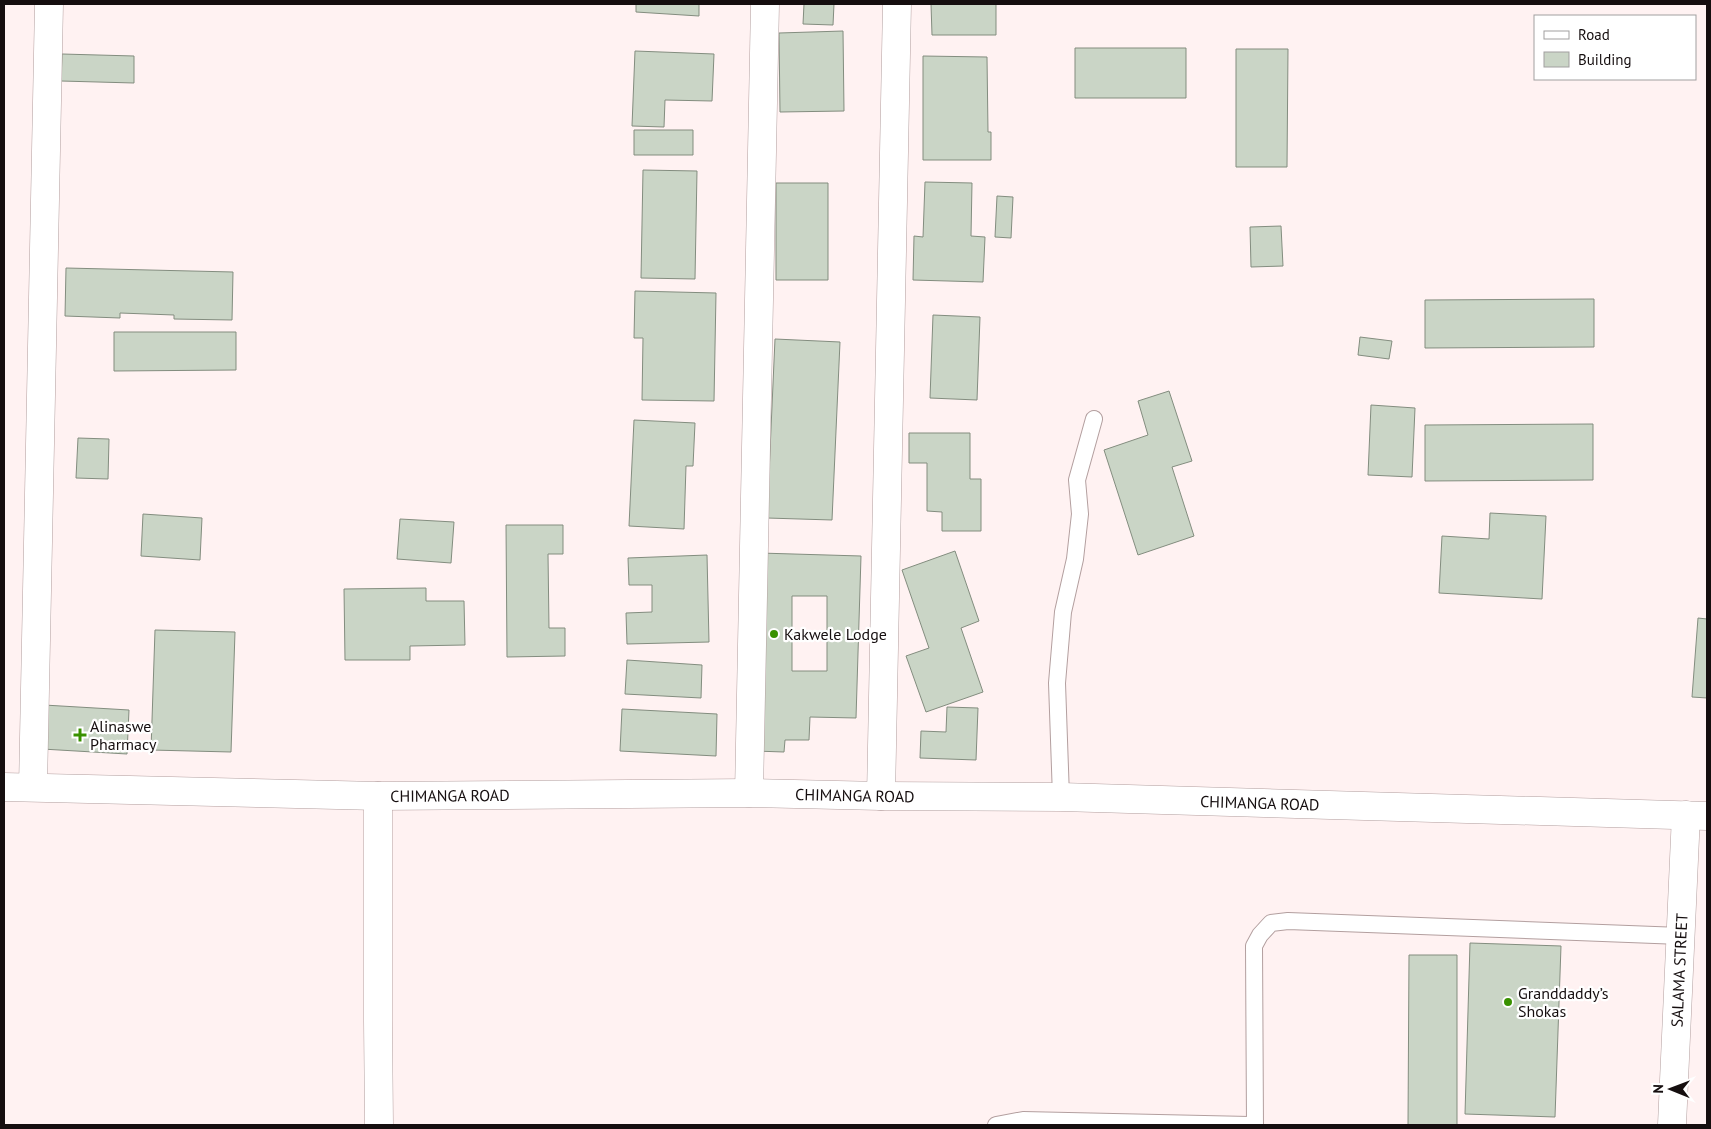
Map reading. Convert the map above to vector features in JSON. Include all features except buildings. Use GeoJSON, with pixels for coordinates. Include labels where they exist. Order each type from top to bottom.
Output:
{"type":"FeatureCollection","features":[{"type":"Feature","properties":{"kind":"street"},"geometry":{"type":"LineString","coordinates":[[33,787],[49,4]]}},
{"type":"Feature","properties":{"kind":"street"},"geometry":{"type":"LineString","coordinates":[[749,793],[765,4]]}},
{"type":"Feature","properties":{"kind":"street"},"geometry":{"type":"LineString","coordinates":[[881,796],[897,4]]}},
{"type":"Feature","properties":{"kind":"street","name":"CHIMANGA ROAD"},"geometry":{"type":"LineString","coordinates":[[4,787],[378,796],[749,793],[1061,797],[1697,816]]}},
{"type":"Feature","properties":{"kind":"street"},"geometry":{"type":"LineString","coordinates":[[378,796],[379,1125]]}},
{"type":"Feature","properties":{"kind":"street","name":"SALAMA STREET"},"geometry":{"type":"LineString","coordinates":[[1672,1125],[1681,936],[1697,816]]}},
{"type":"Feature","properties":{"kind":"lane"},"geometry":{"type":"LineString","coordinates":[[1061,797],[1057,683],[1059,656],[1063,612],[1075,559],[1080,514],[1077,480],[1094,419]]}},
{"type":"Feature","properties":{"kind":"lane"},"geometry":{"type":"LineString","coordinates":[[1255,1125],[1254,946],[1260,934],[1271,923],[1288,921],[1681,936]]}},
{"type":"Feature","properties":{"kind":"lane"},"geometry":{"type":"LineString","coordinates":[[996,1125],[1023,1120],[1249,1125]]}},
{"type":"Feature","properties":{"kind":"place","name":"Kakwele Lodge"},"geometry":{"type":"Point","coordinates":[774,634]}},
{"type":"Feature","properties":{"kind":"place","name":"Alinaswe Pharmacy"},"geometry":{"type":"Point","coordinates":[80,735]}},
{"type":"Feature","properties":{"kind":"place","name":"Granddaddy’s Shokas"},"geometry":{"type":"Point","coordinates":[1508,1002]}}]}
